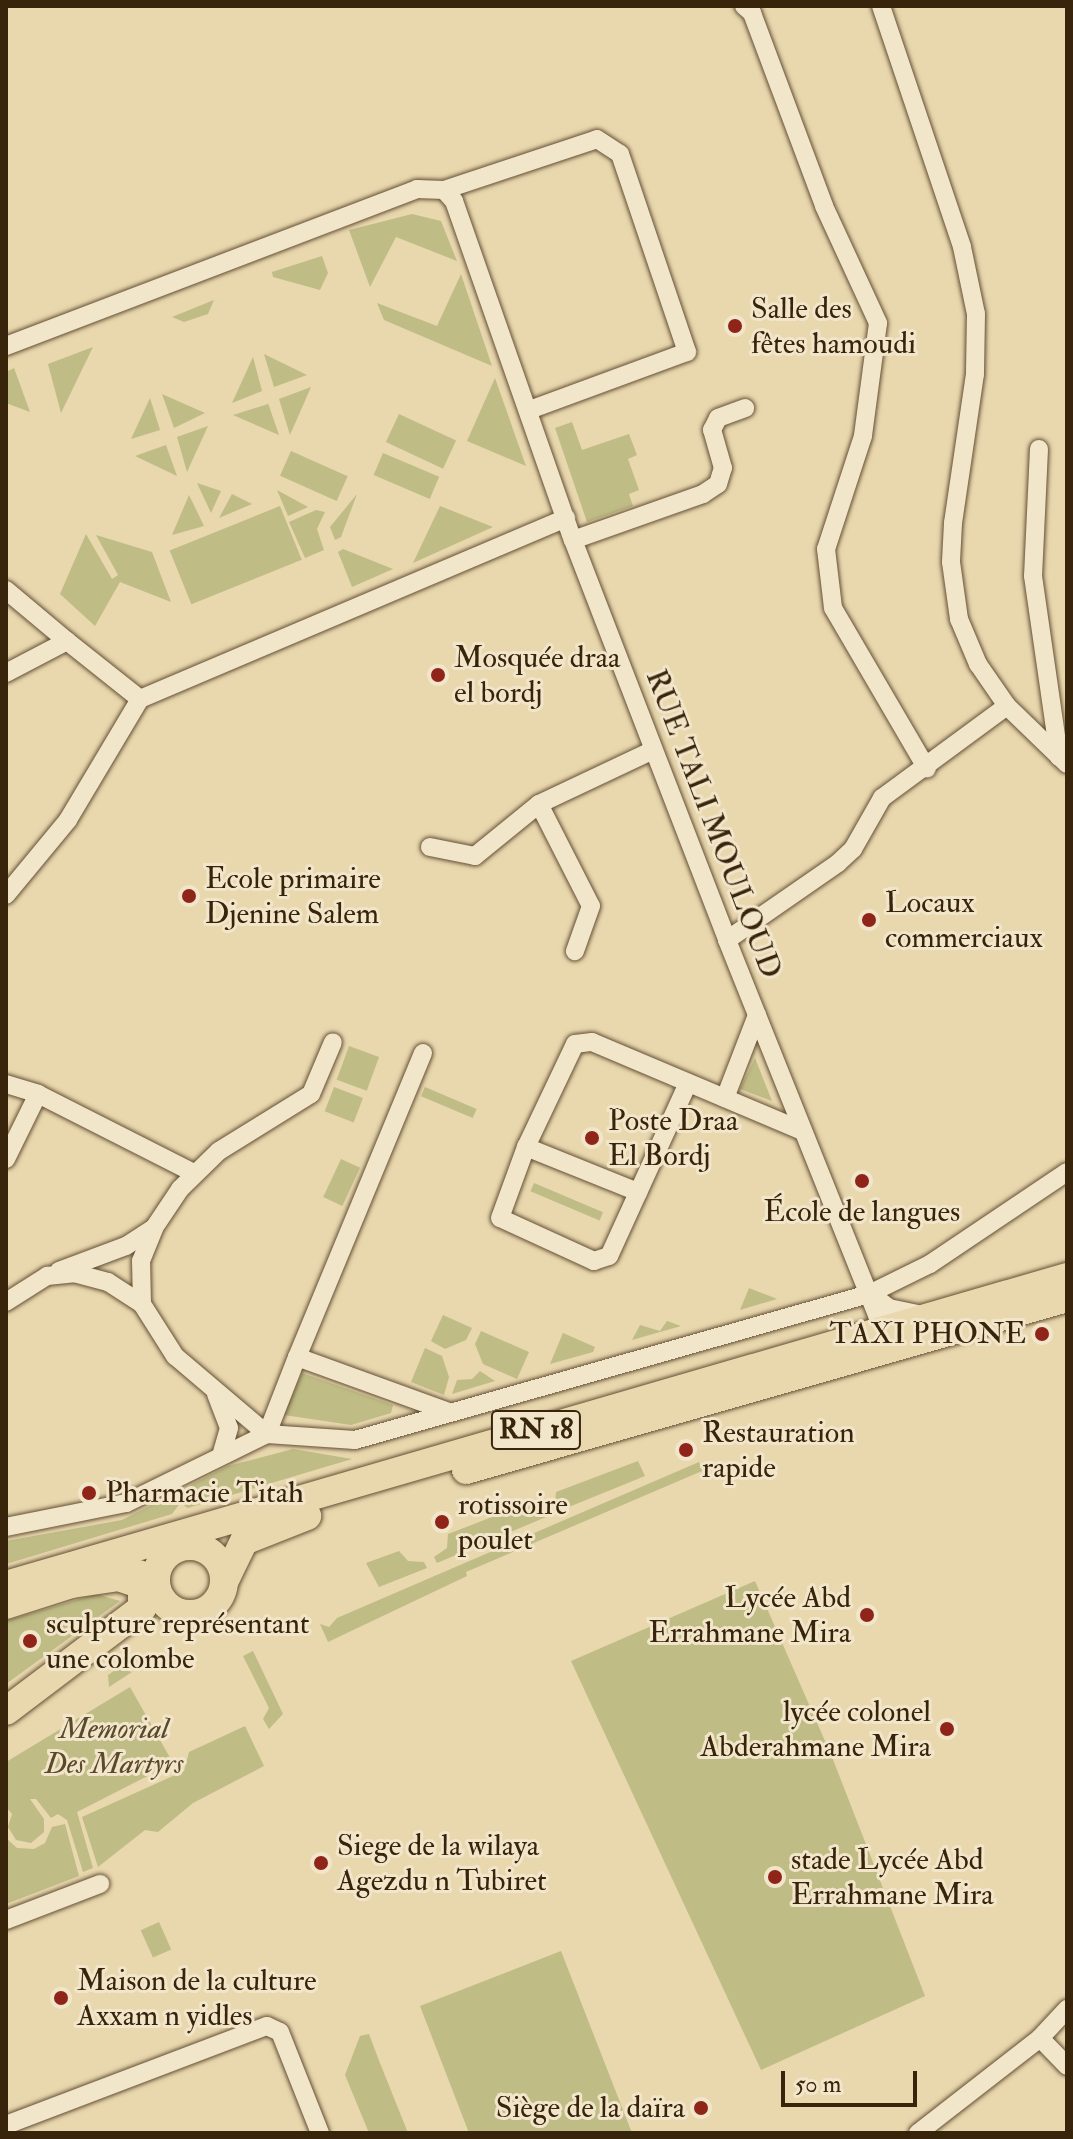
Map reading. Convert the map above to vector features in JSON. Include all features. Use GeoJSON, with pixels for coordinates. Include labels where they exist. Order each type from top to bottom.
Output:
{"type":"FeatureCollection","features":[{"type":"Feature","properties":{"kind":"main road","name":"RN 18"},"geometry":{"type":"LineString","coordinates":[[225,1580],[244,1541],[274,1526],[928,1328],[1067,1277]]}},
{"type":"Feature","properties":{"kind":"main road","name":"RN 18"},"geometry":{"type":"LineString","coordinates":[[6,1585],[856,1338],[876,1308],[928,1328],[1067,1298]]}},
{"type":"Feature","properties":{"kind":"main road"},"geometry":{"type":"LineString","coordinates":[[6,1605],[72,1584],[144,1572],[213,1524]]}},
{"type":"Feature","properties":{"kind":"main road"},"geometry":{"type":"LineString","coordinates":[[122,1549],[156,1545],[173,1550],[210,1552],[225,1580],[214,1605],[188,1615],[124,1625]]}},
{"type":"Feature","properties":{"kind":"main road"},"geometry":{"type":"LineString","coordinates":[[173,1550],[156,1587],[167,1606],[188,1615]]}},
{"type":"Feature","properties":{"kind":"main road"},"geometry":{"type":"LineString","coordinates":[[6,1711],[124,1625],[142,1608],[146,1593],[142,1585],[122,1578]]}},
{"type":"Feature","properties":{"kind":"street"},"geometry":{"type":"LineString","coordinates":[[744,6],[752,13],[824,206],[878,323],[863,436],[826,549],[829,579],[833,608],[927,769]]}},
{"type":"Feature","properties":{"kind":"street"},"geometry":{"type":"LineString","coordinates":[[881,6],[972,285],[975,374],[956,483],[951,562],[968,643],[1007,706],[1063,761]]}},
{"type":"Feature","properties":{"kind":"street"},"geometry":{"type":"LineString","coordinates":[[6,346],[417,189],[444,190],[597,139],[620,154],[687,352],[529,410]]}},
{"type":"Feature","properties":{"kind":"street","name":"RUE TALI MOULOUD"},"geometry":{"type":"LineString","coordinates":[[444,190],[461,211],[573,540],[727,940],[876,1308]]}},
{"type":"Feature","properties":{"kind":"street"},"geometry":{"type":"LineString","coordinates":[[573,540],[703,494],[718,484],[723,468],[712,430],[718,418],[745,408]]}},
{"type":"Feature","properties":{"kind":"street"},"geometry":{"type":"LineString","coordinates":[[1039,449],[1033,576],[1063,761]]}},
{"type":"Feature","properties":{"kind":"street"},"geometry":{"type":"LineString","coordinates":[[6,895],[68,820],[140,699],[566,518]]}},
{"type":"Feature","properties":{"kind":"street"},"geometry":{"type":"LineString","coordinates":[[6,590],[140,699]]}},
{"type":"Feature","properties":{"kind":"street"},"geometry":{"type":"LineString","coordinates":[[6,673],[67,641]]}},
{"type":"Feature","properties":{"kind":"street"},"geometry":{"type":"LineString","coordinates":[[727,940],[838,863],[853,849],[882,798],[927,769],[1007,706]]}},
{"type":"Feature","properties":{"kind":"street"},"geometry":{"type":"LineString","coordinates":[[430,847],[475,856],[539,804],[653,750]]}},
{"type":"Feature","properties":{"kind":"street"},"geometry":{"type":"LineString","coordinates":[[539,804],[591,906],[575,951]]}},
{"type":"Feature","properties":{"kind":"street"},"geometry":{"type":"LineString","coordinates":[[6,866],[23,876]]}},
{"type":"Feature","properties":{"kind":"street"},"geometry":{"type":"LineString","coordinates":[[725,1098],[757,1015]]}},
{"type":"Feature","properties":{"kind":"street"},"geometry":{"type":"LineString","coordinates":[[267,1434],[164,1344],[142,1304],[141,1261],[154,1228],[192,1172],[311,1094],[333,1042]]}},
{"type":"Feature","properties":{"kind":"street"},"geometry":{"type":"LineString","coordinates":[[688,1083],[609,1256],[594,1261],[500,1218],[498,1211],[575,1044],[592,1042],[803,1131]]}},
{"type":"Feature","properties":{"kind":"street"},"geometry":{"type":"LineString","coordinates":[[267,1434],[423,1053]]}},
{"type":"Feature","properties":{"kind":"street"},"geometry":{"type":"LineString","coordinates":[[6,1084],[38,1094],[192,1172]]}},
{"type":"Feature","properties":{"kind":"street"},"geometry":{"type":"LineString","coordinates":[[6,1159],[38,1094]]}},
{"type":"Feature","properties":{"kind":"street"},"geometry":{"type":"LineString","coordinates":[[526,1147],[638,1192]]}},
{"type":"Feature","properties":{"kind":"street"},"geometry":{"type":"LineString","coordinates":[[876,1308],[930,1264],[1067,1172]]}},
{"type":"Feature","properties":{"kind":"street"},"geometry":{"type":"LineString","coordinates":[[6,1302],[47,1276],[126,1246],[154,1228]]}},
{"type":"Feature","properties":{"kind":"street"},"geometry":{"type":"LineString","coordinates":[[47,1276],[89,1275],[142,1304]]}},
{"type":"Feature","properties":{"kind":"street"},"geometry":{"type":"LineString","coordinates":[[6,1527],[126,1503],[222,1452],[267,1434],[351,1441],[848,1299],[896,1311],[928,1328]]}},
{"type":"Feature","properties":{"kind":"street"},"geometry":{"type":"LineString","coordinates":[[297,1357],[449,1412]]}},
{"type":"Feature","properties":{"kind":"street"},"geometry":{"type":"LineString","coordinates":[[212,1388],[229,1428],[222,1452]]}},
{"type":"Feature","properties":{"kind":"street"},"geometry":{"type":"LineString","coordinates":[[6,1920],[100,1884]]}},
{"type":"Feature","properties":{"kind":"street"},"geometry":{"type":"LineString","coordinates":[[918,2133],[1040,2038],[1067,2009]]}},
{"type":"Feature","properties":{"kind":"street"},"geometry":{"type":"LineString","coordinates":[[6,2125],[267,2026],[280,2032],[320,2133]]}},
{"type":"Feature","properties":{"kind":"street"},"geometry":{"type":"LineString","coordinates":[[1040,2038],[1067,2066]]}},
{"type":"Feature","properties":{"kind":"green space"},"geometry":{"type":"Polygon","coordinates":[[[412,214],[441,221],[457,261],[396,237],[370,287],[349,230],[412,214]]]}},
{"type":"Feature","properties":{"kind":"green space"},"geometry":{"type":"Polygon","coordinates":[[[322,256],[328,273],[320,290],[273,277],[272,272],[322,256]]]}},
{"type":"Feature","properties":{"kind":"green space"},"geometry":{"type":"Polygon","coordinates":[[[461,274],[492,366],[384,320],[377,303],[437,326],[461,274]]]}},
{"type":"Feature","properties":{"kind":"green space"},"geometry":{"type":"Polygon","coordinates":[[[214,300],[208,314],[184,322],[172,317],[214,300]]]}},
{"type":"Feature","properties":{"kind":"green space"},"geometry":{"type":"Polygon","coordinates":[[[93,347],[61,413],[48,364],[93,347]]]}},
{"type":"Feature","properties":{"kind":"green space"},"geometry":{"type":"Polygon","coordinates":[[[264,354],[307,375],[274,387],[264,354]]]}},
{"type":"Feature","properties":{"kind":"green space"},"geometry":{"type":"Polygon","coordinates":[[[253,357],[262,391],[232,403],[253,357]]]}},
{"type":"Feature","properties":{"kind":"green space"},"geometry":{"type":"Polygon","coordinates":[[[14,368],[30,412],[6,403],[6,372],[14,368]]]}},
{"type":"Feature","properties":{"kind":"green space"},"geometry":{"type":"Polygon","coordinates":[[[495,378],[526,466],[467,441],[495,378]]]}},
{"type":"Feature","properties":{"kind":"green space"},"geometry":{"type":"Polygon","coordinates":[[[311,387],[290,435],[279,399],[311,387]]]}},
{"type":"Feature","properties":{"kind":"green space"},"geometry":{"type":"Polygon","coordinates":[[[162,394],[205,413],[174,428],[162,394]]]}},
{"type":"Feature","properties":{"kind":"green space"},"geometry":{"type":"Polygon","coordinates":[[[150,398],[160,430],[131,439],[150,398]]]}},
{"type":"Feature","properties":{"kind":"green space"},"geometry":{"type":"Polygon","coordinates":[[[268,404],[279,435],[233,415],[268,404]]]}},
{"type":"Feature","properties":{"kind":"green space"},"geometry":{"type":"Polygon","coordinates":[[[399,414],[456,441],[443,469],[386,442],[399,414]]]}},
{"type":"Feature","properties":{"kind":"green space"},"geometry":{"type":"Polygon","coordinates":[[[572,422],[582,450],[629,434],[637,455],[628,459],[639,490],[629,494],[633,506],[587,522],[555,428],[572,422]]]}},
{"type":"Feature","properties":{"kind":"green space"},"geometry":{"type":"Polygon","coordinates":[[[208,426],[187,472],[177,437],[208,426]]]}},
{"type":"Feature","properties":{"kind":"green space"},"geometry":{"type":"Polygon","coordinates":[[[166,445],[177,476],[135,456],[166,445]]]}},
{"type":"Feature","properties":{"kind":"green space"},"geometry":{"type":"Polygon","coordinates":[[[291,451],[348,476],[337,501],[280,476],[291,451]]]}},
{"type":"Feature","properties":{"kind":"green space"},"geometry":{"type":"Polygon","coordinates":[[[383,453],[439,477],[430,499],[374,475],[383,453]]]}},
{"type":"Feature","properties":{"kind":"green space"},"geometry":{"type":"Polygon","coordinates":[[[197,483],[221,491],[211,513],[197,483]]]}},
{"type":"Feature","properties":{"kind":"green space"},"geometry":{"type":"Polygon","coordinates":[[[277,490],[308,507],[288,516],[277,490]]]}},
{"type":"Feature","properties":{"kind":"green space"},"geometry":{"type":"Polygon","coordinates":[[[232,494],[252,504],[219,518],[232,494]]]}},
{"type":"Feature","properties":{"kind":"green space"},"geometry":{"type":"Polygon","coordinates":[[[357,494],[341,537],[335,540],[330,527],[357,494]]]}},
{"type":"Feature","properties":{"kind":"green space"},"geometry":{"type":"Polygon","coordinates":[[[189,495],[204,526],[172,535],[189,495]]]}},
{"type":"Feature","properties":{"kind":"green space"},"geometry":{"type":"Polygon","coordinates":[[[280,506],[302,560],[191,604],[170,551],[280,506]]]}},
{"type":"Feature","properties":{"kind":"green space"},"geometry":{"type":"Polygon","coordinates":[[[440,506],[493,527],[413,563],[440,506]]]}},
{"type":"Feature","properties":{"kind":"green space"},"geometry":{"type":"Polygon","coordinates":[[[316,510],[325,512],[317,529],[324,550],[305,558],[289,522],[316,510]]]}},
{"type":"Feature","properties":{"kind":"green space"},"geometry":{"type":"Polygon","coordinates":[[[86,534],[112,579],[118,575],[96,535],[152,552],[171,602],[120,582],[95,626],[60,594],[86,534]]]}},
{"type":"Feature","properties":{"kind":"green space"},"geometry":{"type":"Polygon","coordinates":[[[343,549],[393,569],[352,587],[338,552],[343,549]]]}},
{"type":"Feature","properties":{"kind":"green space"},"geometry":{"type":"Polygon","coordinates":[[[349,1046],[379,1057],[367,1091],[337,1080],[349,1046]]]}},
{"type":"Feature","properties":{"kind":"green space"},"geometry":{"type":"Polygon","coordinates":[[[755,1058],[772,1101],[740,1089],[755,1058]]]}},
{"type":"Feature","properties":{"kind":"green space"},"geometry":{"type":"Polygon","coordinates":[[[334,1087],[363,1098],[354,1122],[325,1111],[334,1087]]]}},
{"type":"Feature","properties":{"kind":"green space"},"geometry":{"type":"Polygon","coordinates":[[[425,1087],[477,1109],[473,1118],[421,1096],[425,1087]]]}},
{"type":"Feature","properties":{"kind":"green space"},"geometry":{"type":"Polygon","coordinates":[[[341,1159],[360,1168],[342,1206],[323,1197],[341,1159]]]}},
{"type":"Feature","properties":{"kind":"green space"},"geometry":{"type":"Polygon","coordinates":[[[534,1183],[603,1212],[600,1221],[530,1191],[534,1183]]]}},
{"type":"Feature","properties":{"kind":"green space"},"geometry":{"type":"Polygon","coordinates":[[[749,1288],[777,1299],[740,1310],[749,1288]]]}},
{"type":"Feature","properties":{"kind":"green space"},"geometry":{"type":"Polygon","coordinates":[[[443,1315],[472,1328],[466,1340],[445,1349],[431,1341],[443,1315]]]}},
{"type":"Feature","properties":{"kind":"green space"},"geometry":{"type":"Polygon","coordinates":[[[667,1321],[681,1326],[632,1340],[640,1325],[660,1331],[667,1321]]]}},
{"type":"Feature","properties":{"kind":"green space"},"geometry":{"type":"Polygon","coordinates":[[[481,1331],[529,1352],[517,1379],[483,1364],[475,1344],[481,1331]]]}},
{"type":"Feature","properties":{"kind":"green space"},"geometry":{"type":"Polygon","coordinates":[[[563,1333],[595,1347],[593,1352],[550,1364],[563,1333]]]}},
{"type":"Feature","properties":{"kind":"green space"},"geometry":{"type":"Polygon","coordinates":[[[425,1348],[442,1356],[449,1377],[444,1395],[411,1382],[425,1348]]]}},
{"type":"Feature","properties":{"kind":"green space"},"geometry":{"type":"Polygon","coordinates":[[[480,1371],[495,1381],[452,1394],[457,1380],[472,1379],[480,1371]]]}},
{"type":"Feature","properties":{"kind":"green space"},"geometry":{"type":"Polygon","coordinates":[[[302,1373],[393,1405],[391,1413],[351,1425],[284,1415],[302,1373]]]}},
{"type":"Feature","properties":{"kind":"green space"},"geometry":{"type":"Polygon","coordinates":[[[293,1449],[352,1459],[188,1508],[180,1503],[172,1514],[6,1564],[6,1541],[122,1520],[228,1466],[293,1449]]]}},
{"type":"Feature","properties":{"kind":"green space"},"geometry":{"type":"Polygon","coordinates":[[[638,1461],[645,1476],[554,1513],[556,1492],[638,1461]]]}},
{"type":"Feature","properties":{"kind":"green space"},"geometry":{"type":"Polygon","coordinates":[[[699,1462],[702,1471],[466,1572],[467,1576],[328,1642],[320,1624],[329,1627],[337,1618],[699,1462]]]}},
{"type":"Feature","properties":{"kind":"green space"},"geometry":{"type":"Polygon","coordinates":[[[531,1502],[546,1517],[437,1563],[434,1557],[447,1548],[448,1534],[531,1502]]]}},
{"type":"Feature","properties":{"kind":"green space"},"geometry":{"type":"Polygon","coordinates":[[[399,1551],[408,1561],[424,1562],[427,1568],[379,1587],[366,1563],[399,1551]]]}},
{"type":"Feature","properties":{"kind":"green space","name":"stade Lycée Abd Errahmane Mira"},"geometry":{"type":"Polygon","coordinates":[[[755,1581],[832,1757],[925,1996],[761,2070],[571,1661],[755,1581]]]}},
{"type":"Feature","properties":{"kind":"green space"},"geometry":{"type":"Polygon","coordinates":[[[96,1594],[120,1601],[6,1684],[6,1621],[96,1594]]]}},
{"type":"Feature","properties":{"kind":"green space"},"geometry":{"type":"Polygon","coordinates":[[[253,1651],[283,1714],[269,1729],[263,1719],[269,1708],[243,1656],[253,1651]]]}},
{"type":"Feature","properties":{"kind":"green space"},"geometry":{"type":"Polygon","coordinates":[[[118,1668],[132,1672],[109,1687],[108,1675],[118,1668]]]}},
{"type":"Feature","properties":{"kind":"green space","name":"Memorial Des Martyrs"},"geometry":{"type":"Polygon","coordinates":[[[130,1687],[173,1763],[77,1812],[93,1868],[83,1872],[67,1820],[58,1814],[51,1818],[36,1799],[30,1799],[44,1819],[44,1832],[31,1843],[16,1840],[8,1827],[12,1814],[6,1807],[6,1762],[130,1687]]]}},
{"type":"Feature","properties":{"kind":"green space"},"geometry":{"type":"Polygon","coordinates":[[[245,1726],[264,1766],[193,1803],[158,1832],[145,1830],[98,1867],[82,1817],[184,1771],[189,1752],[245,1726]]]}},
{"type":"Feature","properties":{"kind":"green space"},"geometry":{"type":"Polygon","coordinates":[[[65,1824],[79,1876],[6,1904],[6,1838],[17,1848],[34,1849],[45,1843],[52,1827],[65,1824]]]}},
{"type":"Feature","properties":{"kind":"green space"},"geometry":{"type":"Polygon","coordinates":[[[159,1922],[171,1949],[153,1958],[141,1930],[159,1922]]]}},
{"type":"Feature","properties":{"kind":"green space"},"geometry":{"type":"Polygon","coordinates":[[[561,1951],[632,2133],[469,2133],[420,2006],[561,1951]]]}},
{"type":"Feature","properties":{"kind":"green space"},"geometry":{"type":"Polygon","coordinates":[[[369,2034],[408,2133],[369,2133],[345,2075],[360,2036],[369,2034]]]}},
{"type":"Feature","properties":{"kind":"place","name":"Salle des fêtes hamoudi"},"geometry":{"type":"Point","coordinates":[735,326]}},
{"type":"Feature","properties":{"kind":"place","name":"Mosquée draa el bordj"},"geometry":{"type":"Point","coordinates":[438,675]}},
{"type":"Feature","properties":{"kind":"place","name":"Ecole primaire Djenine Salem"},"geometry":{"type":"Point","coordinates":[189,896]}},
{"type":"Feature","properties":{"kind":"place","name":"Locaux commerciaux"},"geometry":{"type":"Point","coordinates":[869,920]}},
{"type":"Feature","properties":{"kind":"place","name":"Poste Draa El Bordj"},"geometry":{"type":"Point","coordinates":[592,1138]}},
{"type":"Feature","properties":{"kind":"place","name":"École de langues"},"geometry":{"type":"Point","coordinates":[862,1181]}},
{"type":"Feature","properties":{"kind":"place","name":"TAXI PHONE"},"geometry":{"type":"Point","coordinates":[1042,1334]}},
{"type":"Feature","properties":{"kind":"place","name":"Restauration rapide"},"geometry":{"type":"Point","coordinates":[686,1450]}},
{"type":"Feature","properties":{"kind":"place","name":"Pharmacie Titah"},"geometry":{"type":"Point","coordinates":[89,1493]}},
{"type":"Feature","properties":{"kind":"place","name":"rotissoire poulet"},"geometry":{"type":"Point","coordinates":[442,1522]}},
{"type":"Feature","properties":{"kind":"place","name":"Lycée Abd Errahmane Mira"},"geometry":{"type":"Point","coordinates":[867,1615]}},
{"type":"Feature","properties":{"kind":"place","name":"sculpture représentant une colombe"},"geometry":{"type":"Point","coordinates":[30,1641]}},
{"type":"Feature","properties":{"kind":"place","name":"lycée colonel Abderahmane Mira"},"geometry":{"type":"Point","coordinates":[947,1729]}},
{"type":"Feature","properties":{"kind":"place","name":"Siege de la wilaya Agezdu n Tubiret"},"geometry":{"type":"Point","coordinates":[321,1863]}},
{"type":"Feature","properties":{"kind":"place","name":"stade Lycée Abd Errahmane Mira"},"geometry":{"type":"Point","coordinates":[775,1877]}},
{"type":"Feature","properties":{"kind":"place","name":"Maison de la culture Axxam n yidles"},"geometry":{"type":"Point","coordinates":[61,1998]}},
{"type":"Feature","properties":{"kind":"place","name":"Siège de la daïra"},"geometry":{"type":"Point","coordinates":[701,2108]}}]}
